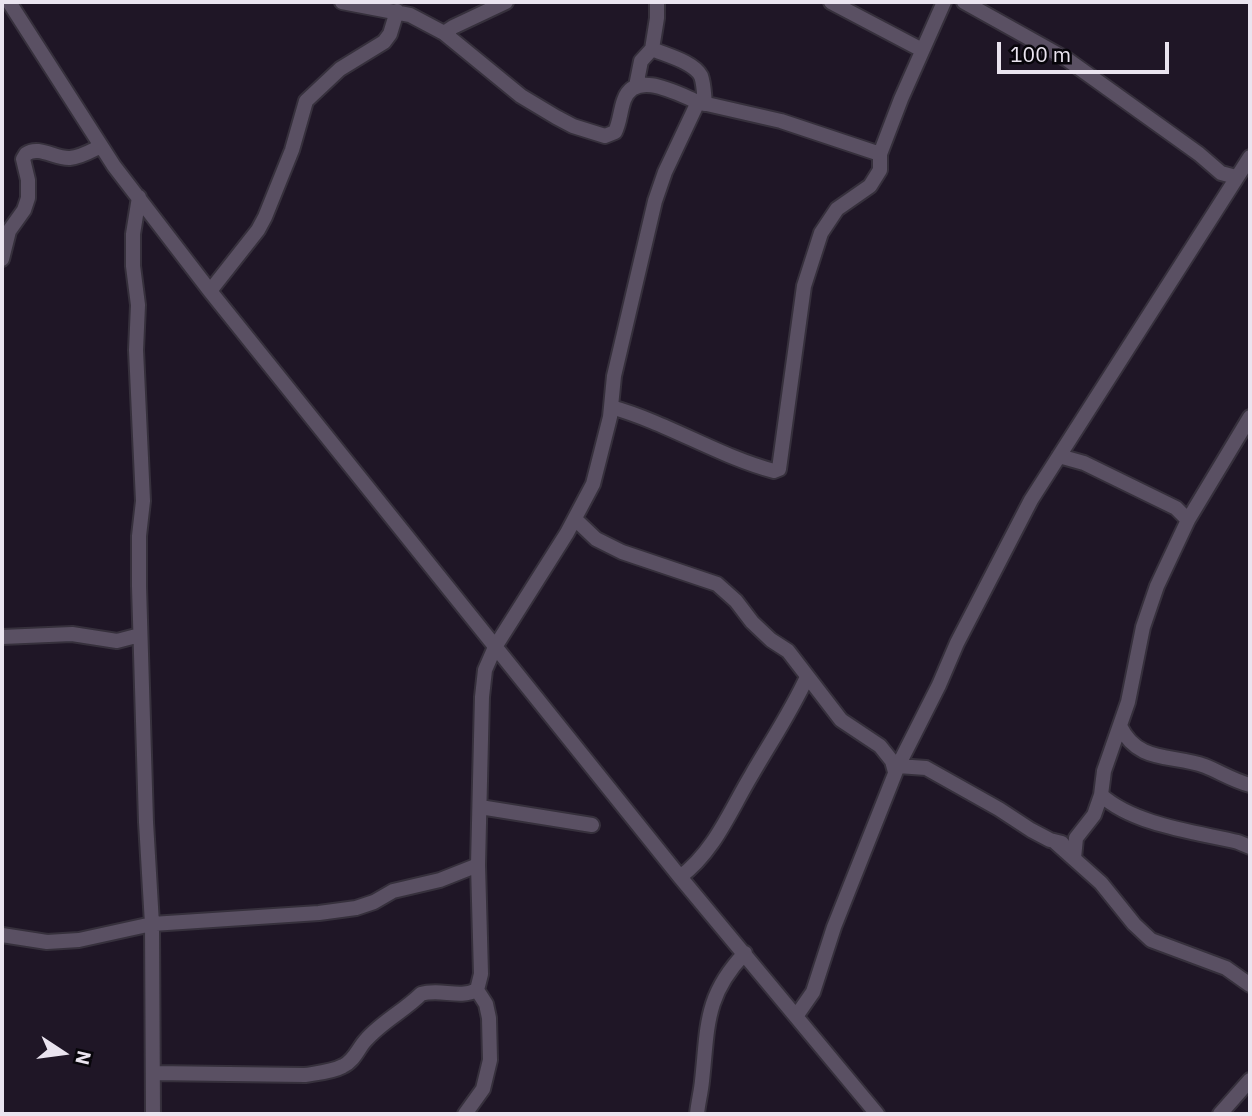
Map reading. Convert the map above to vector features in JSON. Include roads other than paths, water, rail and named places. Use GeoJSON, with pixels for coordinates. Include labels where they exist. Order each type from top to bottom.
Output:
{"type":"FeatureCollection","features":[{"type":"Feature","properties":{"kind":"street"},"geometry":{"type":"LineString","coordinates":[[9,2],[102,146],[210,291],[680,877],[877,1114]]}},
{"type":"Feature","properties":{"kind":"street"},"geometry":{"type":"LineString","coordinates":[[342,2],[410,15],[444,33],[521,96],[573,126],[605,136],[615,132],[628,93],[641,85],[702,103],[781,121],[880,154]]}},
{"type":"Feature","properties":{"kind":"street"},"geometry":{"type":"LineString","coordinates":[[444,33],[506,2]]}},
{"type":"Feature","properties":{"kind":"street"},"geometry":{"type":"LineString","coordinates":[[641,85],[640,70],[643,58],[652,49],[657,2]]}},
{"type":"Feature","properties":{"kind":"street"},"geometry":{"type":"LineString","coordinates":[[831,2],[922,50]]}},
{"type":"Feature","properties":{"kind":"street"},"geometry":{"type":"LineString","coordinates":[[611,407],[639,415],[748,462],[774,471],[779,469],[804,286],[821,233],[836,209],[870,186],[880,170],[880,154],[944,3],[963,2],[1068,60],[1199,154],[1220,173],[1236,177]]}},
{"type":"Feature","properties":{"kind":"street"},"geometry":{"type":"LineString","coordinates":[[210,291],[258,230],[265,217],[292,150],[306,101],[340,69],[384,42],[390,34],[397,11]]}},
{"type":"Feature","properties":{"kind":"street"},"geometry":{"type":"LineString","coordinates":[[466,1114],[484,1089],[489,1060],[489,1018],[486,1004],[477,990],[481,966],[478,865],[485,670],[495,647],[575,519],[593,484],[611,407],[614,376],[655,201],[665,172],[702,103],[701,77],[693,67],[652,49]]}},
{"type":"Feature","properties":{"kind":"street"},"geometry":{"type":"LineString","coordinates":[[2,259],[9,231],[24,210],[27,198],[28,180],[23,159],[26,155],[36,151],[58,158],[75,158],[102,146]]}},
{"type":"Feature","properties":{"kind":"street"},"geometry":{"type":"LineString","coordinates":[[797,1015],[813,992],[834,927],[897,769],[957,643],[1031,500],[1250,157]]}},
{"type":"Feature","properties":{"kind":"street"},"geometry":{"type":"LineString","coordinates":[[139,197],[133,234],[133,266],[138,305],[136,350],[143,501],[139,536],[140,635],[152,924],[153,1114]]}},
{"type":"Feature","properties":{"kind":"street"},"geometry":{"type":"LineString","coordinates":[[1074,858],[1076,838],[1102,803],[1104,771],[1120,741],[1120,726],[1150,603],[1188,520],[1250,417]]}},
{"type":"Feature","properties":{"kind":"street"},"geometry":{"type":"LineString","coordinates":[[1059,456],[1084,463],[1176,508],[1188,520]]}},
{"type":"Feature","properties":{"kind":"street"},"geometry":{"type":"LineString","coordinates":[[1176,508],[1196,506]]}},
{"type":"Feature","properties":{"kind":"street"},"geometry":{"type":"LineString","coordinates":[[575,519],[596,539],[622,552],[717,584],[771,640],[788,651],[841,720],[880,746],[897,769]]}},
{"type":"Feature","properties":{"kind":"street"},"geometry":{"type":"LineString","coordinates":[[2,638],[72,634],[117,641],[140,635]]}},
{"type":"Feature","properties":{"kind":"street"},"geometry":{"type":"LineString","coordinates":[[680,877],[694,867],[724,825],[796,702],[807,677]]}},
{"type":"Feature","properties":{"kind":"street"},"geometry":{"type":"LineString","coordinates":[[1120,741],[1158,758],[1202,765],[1237,782],[1250,785]]}},
{"type":"Feature","properties":{"kind":"street"},"geometry":{"type":"LineString","coordinates":[[897,769],[926,768],[1054,841],[1101,883],[1134,924],[1151,940],[1226,968],[1250,985]]}},
{"type":"Feature","properties":{"kind":"street"},"geometry":{"type":"LineString","coordinates":[[1102,803],[1155,823],[1250,847]]}},
{"type":"Feature","properties":{"kind":"street"},"geometry":{"type":"LineString","coordinates":[[480,807],[592,825]]}},
{"type":"Feature","properties":{"kind":"street"},"geometry":{"type":"LineString","coordinates":[[1054,841],[1076,838]]}},
{"type":"Feature","properties":{"kind":"street"},"geometry":{"type":"LineString","coordinates":[[2,935],[47,942],[79,940],[152,924],[319,914],[356,908],[393,891],[440,880],[478,865]]}},
{"type":"Feature","properties":{"kind":"street"},"geometry":{"type":"LineString","coordinates":[[697,1114],[706,1026],[726,977],[745,953]]}},
{"type":"Feature","properties":{"kind":"street"},"geometry":{"type":"LineString","coordinates":[[153,1073],[305,1075],[329,1071],[343,1067],[364,1041],[421,994],[430,991],[459,995],[477,990]]}},
{"type":"Feature","properties":{"kind":"street"},"geometry":{"type":"LineString","coordinates":[[1220,1114],[1250,1080]]}}]}
